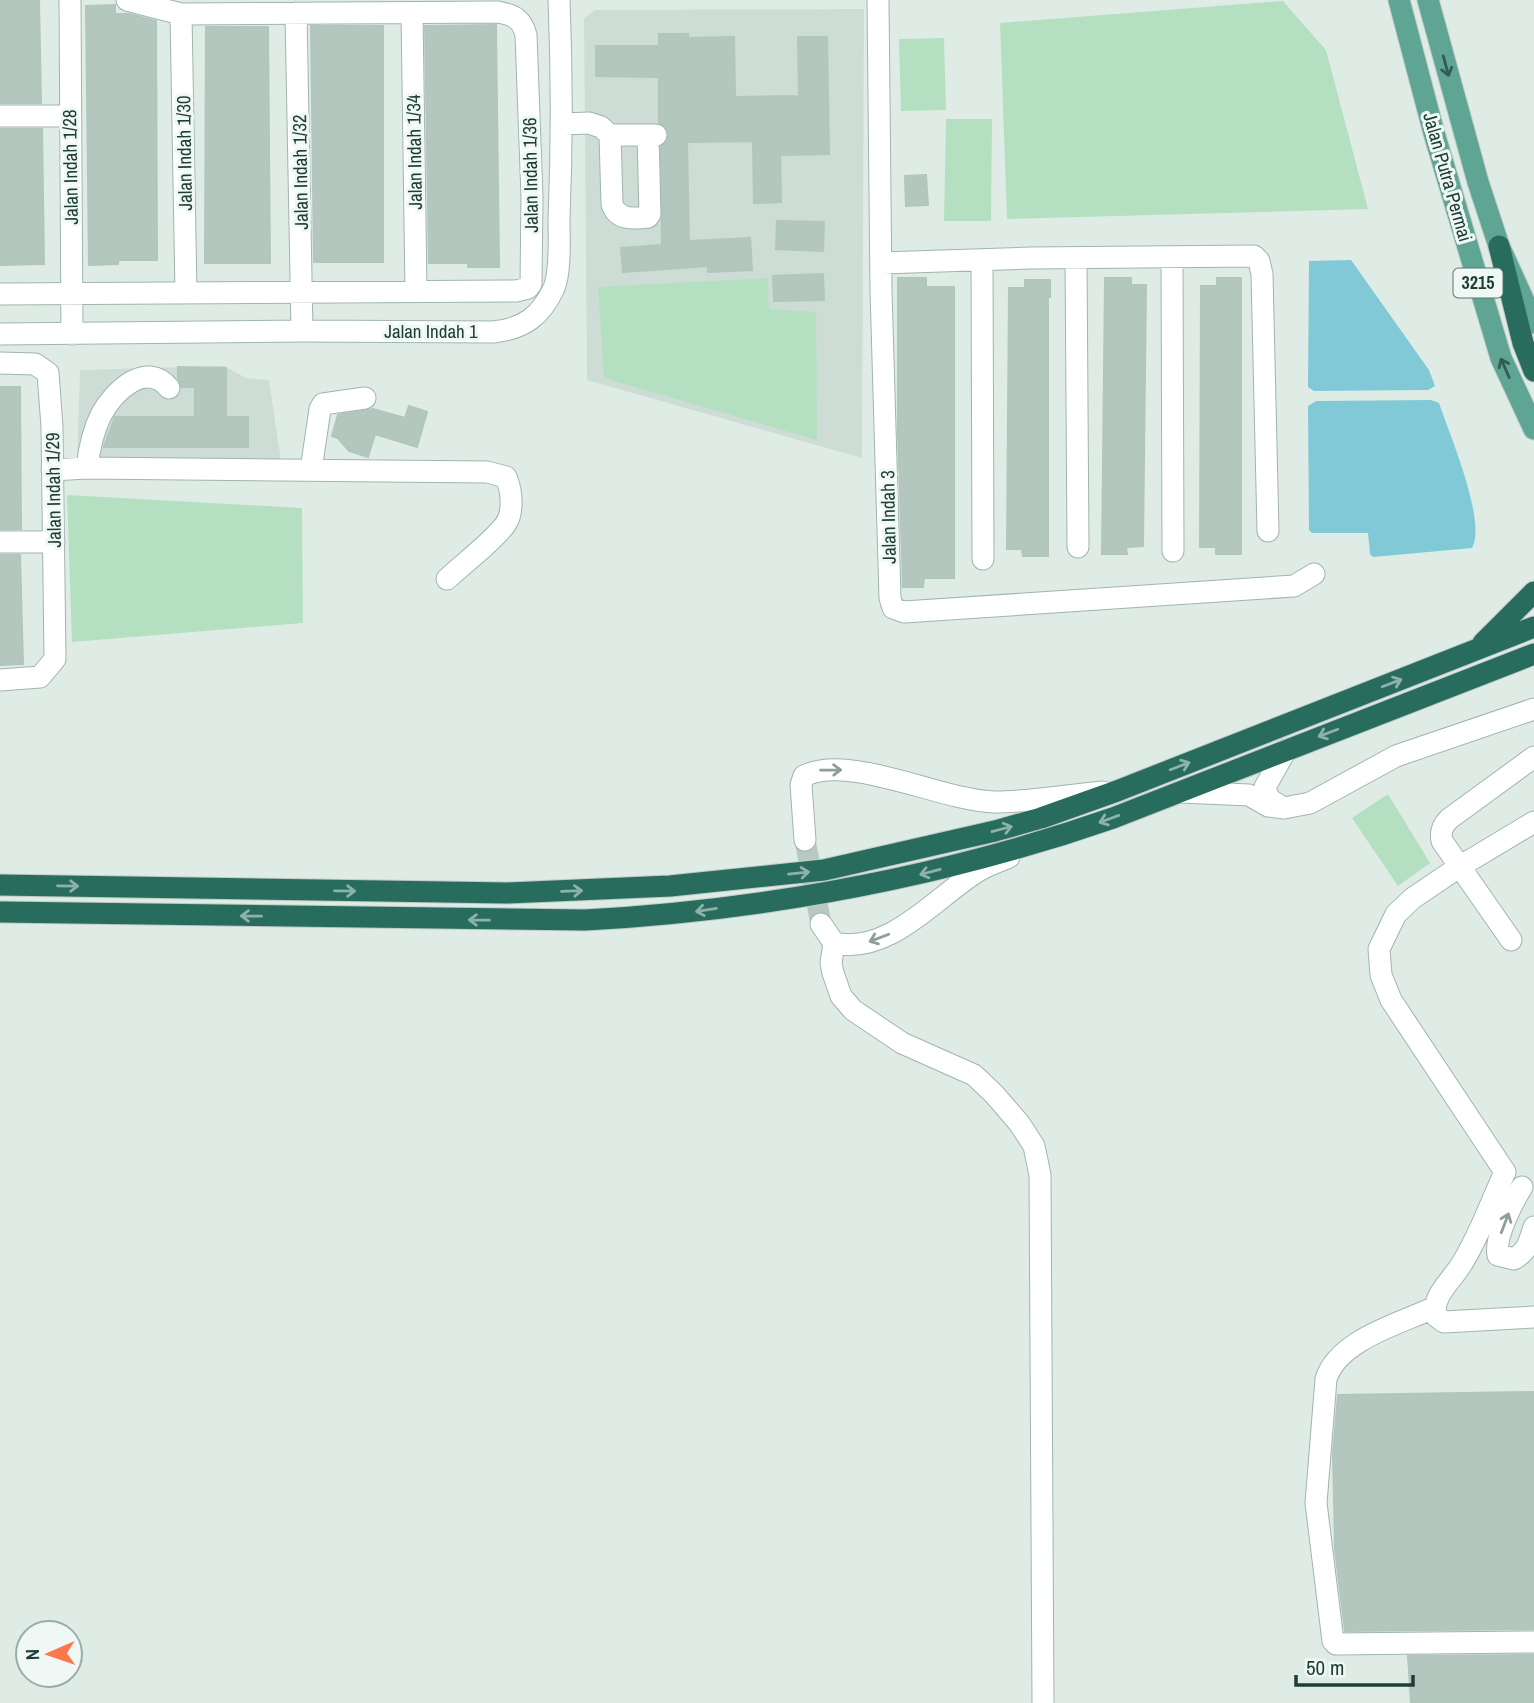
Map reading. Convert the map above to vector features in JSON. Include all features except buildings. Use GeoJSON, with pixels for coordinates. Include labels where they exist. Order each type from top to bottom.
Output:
{"type":"FeatureCollection","features":[{"type":"Feature","properties":{"kind":"highway"},"geometry":{"type":"LineString","coordinates":[[1499,246],[1523,343],[1534,371]]}},
{"type":"Feature","properties":{"kind":"highway"},"geometry":{"type":"LineString","coordinates":[[1476,649],[1534,592]]}},
{"type":"Feature","properties":{"kind":"highway"},"geometry":{"type":"LineString","coordinates":[[0,885],[507,893],[670,886],[824,870],[1041,818],[1534,627]]}},
{"type":"Feature","properties":{"kind":"highway"},"geometry":{"type":"LineString","coordinates":[[0,912],[585,920],[669,915],[912,876],[1043,842],[1181,792],[1532,655]]}},
{"type":"Feature","properties":{"kind":"main road","name":"Jalan Putra Permai"},"geometry":{"type":"LineString","coordinates":[[1428,0],[1478,182],[1499,246],[1534,323]]}},
{"type":"Feature","properties":{"kind":"main road","name":"Jalan Putra Permai"},"geometry":{"type":"LineString","coordinates":[[1399,3],[1434,133],[1501,358],[1534,429]]}},
{"type":"Feature","properties":{"kind":"street","name":"Jalan Indah 1/28"},"geometry":{"type":"LineString","coordinates":[[70,0],[72,334]]}},
{"type":"Feature","properties":{"kind":"street"},"geometry":{"type":"LineString","coordinates":[[127,0],[181,14],[412,13]]}},
{"type":"Feature","properties":{"kind":"street","name":"Jalan Indah 1"},"geometry":{"type":"LineString","coordinates":[[0,334],[493,332],[513,330],[530,321],[546,302],[555,285],[563,124],[559,0]]}},
{"type":"Feature","properties":{"kind":"street","name":"Jalan Indah 3"},"geometry":{"type":"LineString","coordinates":[[878,0],[881,263],[890,598],[893,608],[904,612],[1294,586],[1314,574]]}},
{"type":"Feature","properties":{"kind":"street","name":"Jalan Indah 1/32"},"geometry":{"type":"LineString","coordinates":[[296,13],[302,331]]}},
{"type":"Feature","properties":{"kind":"street","name":"Jalan Indah 1/36"},"geometry":{"type":"LineString","coordinates":[[0,294],[501,291],[528,288],[532,280],[526,35],[523,25],[508,14],[412,13]]}},
{"type":"Feature","properties":{"kind":"street","name":"Jalan Indah 1/34"},"geometry":{"type":"LineString","coordinates":[[412,13],[416,291]]}},
{"type":"Feature","properties":{"kind":"street","name":"Jalan Indah 1/30"},"geometry":{"type":"LineString","coordinates":[[181,14],[186,293]]}},
{"type":"Feature","properties":{"kind":"street"},"geometry":{"type":"LineString","coordinates":[[0,116],[69,116]]}},
{"type":"Feature","properties":{"kind":"street"},"geometry":{"type":"LineString","coordinates":[[563,124],[589,123],[601,127],[610,135],[652,135],[648,217],[620,217],[614,212],[610,135]]}},
{"type":"Feature","properties":{"kind":"street"},"geometry":{"type":"LineString","coordinates":[[1478,182],[1534,301]]}},
{"type":"Feature","properties":{"kind":"street"},"geometry":{"type":"LineString","coordinates":[[881,263],[1254,256],[1262,267],[1268,531]]}},
{"type":"Feature","properties":{"kind":"street"},"geometry":{"type":"LineString","coordinates":[[1076,258],[1078,547]]}},
{"type":"Feature","properties":{"kind":"street"},"geometry":{"type":"LineString","coordinates":[[1172,258],[1173,551]]}},
{"type":"Feature","properties":{"kind":"street"},"geometry":{"type":"LineString","coordinates":[[982,260],[983,559]]}},
{"type":"Feature","properties":{"kind":"street","name":"Jalan Indah 1/29"},"geometry":{"type":"LineString","coordinates":[[0,363],[35,364],[48,373],[55,659],[40,677],[0,680]]}},
{"type":"Feature","properties":{"kind":"street"},"geometry":{"type":"LineString","coordinates":[[88,468],[89,453],[102,412],[129,382],[155,377],[169,388]]}},
{"type":"Feature","properties":{"kind":"street"},"geometry":{"type":"LineString","coordinates":[[311,470],[323,404],[365,398]]}},
{"type":"Feature","properties":{"kind":"street"},"geometry":{"type":"LineString","coordinates":[[52,470],[88,468],[487,472],[506,477],[511,488],[512,502],[507,524],[447,579]]}},
{"type":"Feature","properties":{"kind":"street"},"geometry":{"type":"LineString","coordinates":[[0,542],[54,542]]}},
{"type":"Feature","properties":{"kind":"street"},"geometry":{"type":"LineString","coordinates":[[1181,792],[1250,795],[1268,806],[1284,808],[1310,803],[1396,757],[1534,709]]}},
{"type":"Feature","properties":{"kind":"street"},"geometry":{"type":"LineString","coordinates":[[1284,808],[1269,799],[1265,787],[1286,750]]}},
{"type":"Feature","properties":{"kind":"street"},"geometry":{"type":"LineString","coordinates":[[1511,940],[1441,842],[1443,825],[1534,757]]}},
{"type":"Feature","properties":{"kind":"street"},"geometry":{"type":"LineString","coordinates":[[805,840],[801,785],[804,776],[825,769],[845,769],[926,787],[957,797],[994,802],[1116,791]]}},
{"type":"Feature","properties":{"kind":"street"},"geometry":{"type":"LineString","coordinates":[[1534,822],[1413,898],[1396,914],[1379,949],[1381,975],[1391,1000],[1505,1172],[1528,1192],[1514,1199],[1497,1243],[1498,1255],[1514,1259],[1522,1254],[1527,1250],[1534,1227]]}},
{"type":"Feature","properties":{"kind":"street"},"geometry":{"type":"LineString","coordinates":[[834,943],[847,946],[884,937],[978,871],[1043,842]]}},
{"type":"Feature","properties":{"kind":"street"},"geometry":{"type":"LineString","coordinates":[[821,924],[834,943],[831,964],[841,996],[853,1010],[902,1043],[974,1075],[1019,1123],[1034,1146],[1040,1175],[1043,1703]]}},
{"type":"Feature","properties":{"kind":"street"},"geometry":{"type":"LineString","coordinates":[[1505,1172],[1462,1262],[1433,1308],[1436,1317],[1444,1322],[1534,1317]]}},
{"type":"Feature","properties":{"kind":"street"},"geometry":{"type":"LineString","coordinates":[[1433,1308],[1343,1352],[1330,1367],[1326,1379],[1316,1503],[1332,1641],[1336,1644],[1534,1642]]}},
{"type":"Feature","properties":{"kind":"shaded area"},"geometry":{"type":"Polygon","coordinates":[[[864,9],[862,458],[587,380],[584,18],[595,10],[864,9]]]}},
{"type":"Feature","properties":{"kind":"shaded area"},"geometry":{"type":"Polygon","coordinates":[[[224,366],[246,378],[269,380],[281,461],[77,463],[80,370],[224,366]]]}},
{"type":"Feature","properties":{"kind":"green space"},"geometry":{"type":"Polygon","coordinates":[[[1283,1],[1326,50],[1368,209],[1007,219],[1000,23],[1283,1]]]}},
{"type":"Feature","properties":{"kind":"green space"},"geometry":{"type":"Polygon","coordinates":[[[944,38],[946,110],[901,111],[899,39],[944,38]]]}},
{"type":"Feature","properties":{"kind":"green space"},"geometry":{"type":"Polygon","coordinates":[[[946,119],[992,119],[991,221],[944,221],[946,119]]]}},
{"type":"Feature","properties":{"kind":"green space"},"geometry":{"type":"Polygon","coordinates":[[[768,278],[769,309],[816,312],[817,440],[604,378],[598,287],[768,278]]]}},
{"type":"Feature","properties":{"kind":"green space"},"geometry":{"type":"Polygon","coordinates":[[[67,495],[302,508],[303,623],[72,642],[67,495]]]}},
{"type":"Feature","properties":{"kind":"green space"},"geometry":{"type":"Polygon","coordinates":[[[1388,794],[1430,863],[1398,886],[1352,818],[1388,794]]]}},
{"type":"Feature","properties":{"kind":"water"},"geometry":{"type":"Polygon","coordinates":[[[1351,260],[1429,370],[1435,386],[1428,390],[1314,391],[1308,387],[1309,261],[1351,260]]]}},
{"type":"Feature","properties":{"kind":"water"},"geometry":{"type":"Polygon","coordinates":[[[1431,400],[1439,403],[1471,498],[1475,518],[1472,548],[1373,557],[1370,554],[1368,533],[1312,533],[1309,530],[1308,406],[1316,401],[1431,400]]]}},
{"type":"Feature","properties":{"kind":"tunnel"},"geometry":{"type":"LineString","coordinates":[[805,840],[821,924]]}}]}
